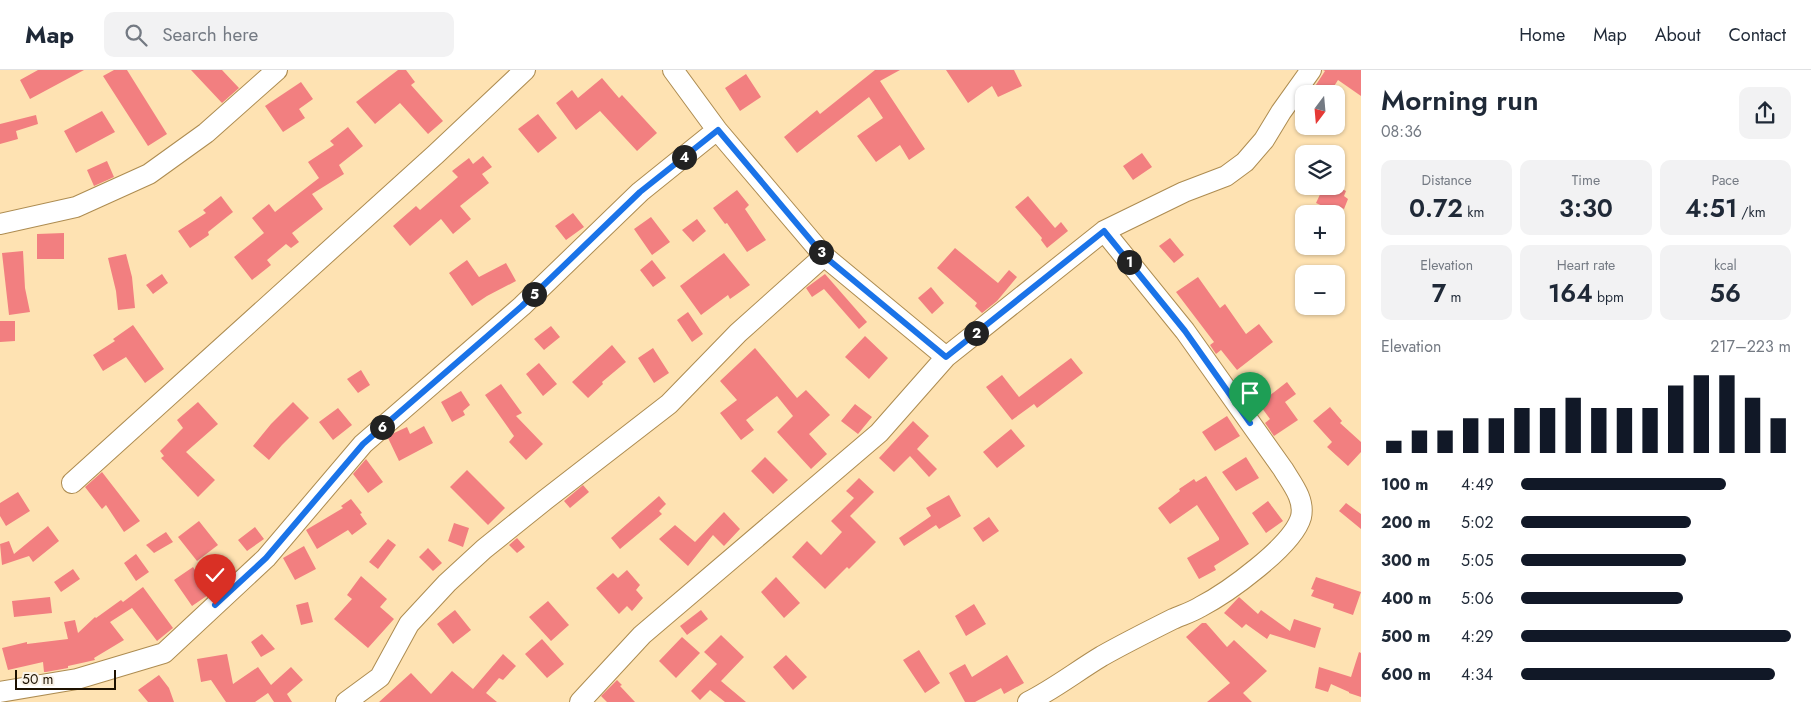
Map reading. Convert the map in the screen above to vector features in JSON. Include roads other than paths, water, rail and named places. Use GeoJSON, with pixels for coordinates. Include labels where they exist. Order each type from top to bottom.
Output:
{"type":"FeatureCollection","features":[{"type":"Feature","properties":{"kind":"street"},"geometry":{"type":"LineString","coordinates":[[0,224],[76,207],[149,174],[206,134],[277,70]]}},
{"type":"Feature","properties":{"kind":"street"},"geometry":{"type":"LineString","coordinates":[[72,483],[428,161],[525,70]]}},
{"type":"Feature","properties":{"kind":"street"},"geometry":{"type":"LineString","coordinates":[[673,70],[718,130],[824,256],[946,357]]}},
{"type":"Feature","properties":{"kind":"street"},"geometry":{"type":"LineString","coordinates":[[580,702],[642,635],[879,433],[946,357],[1104,231],[1184,192],[1226,176],[1245,162],[1264,140],[1311,70]]}},
{"type":"Feature","properties":{"kind":"street"},"geometry":{"type":"LineString","coordinates":[[0,692],[77,679],[164,653],[266,558],[363,444],[522,306],[640,192],[718,130]]}},
{"type":"Feature","properties":{"kind":"street"},"geometry":{"type":"LineString","coordinates":[[1028,702],[1051,691],[1102,656],[1200,607],[1222,593],[1266,561],[1291,537],[1301,518],[1302,503],[1283,469],[1185,331],[1104,231]]}},
{"type":"Feature","properties":{"kind":"street"},"geometry":{"type":"LineString","coordinates":[[346,702],[380,677],[409,624],[447,583],[531,511],[669,404],[738,333],[824,256]]}}]}
